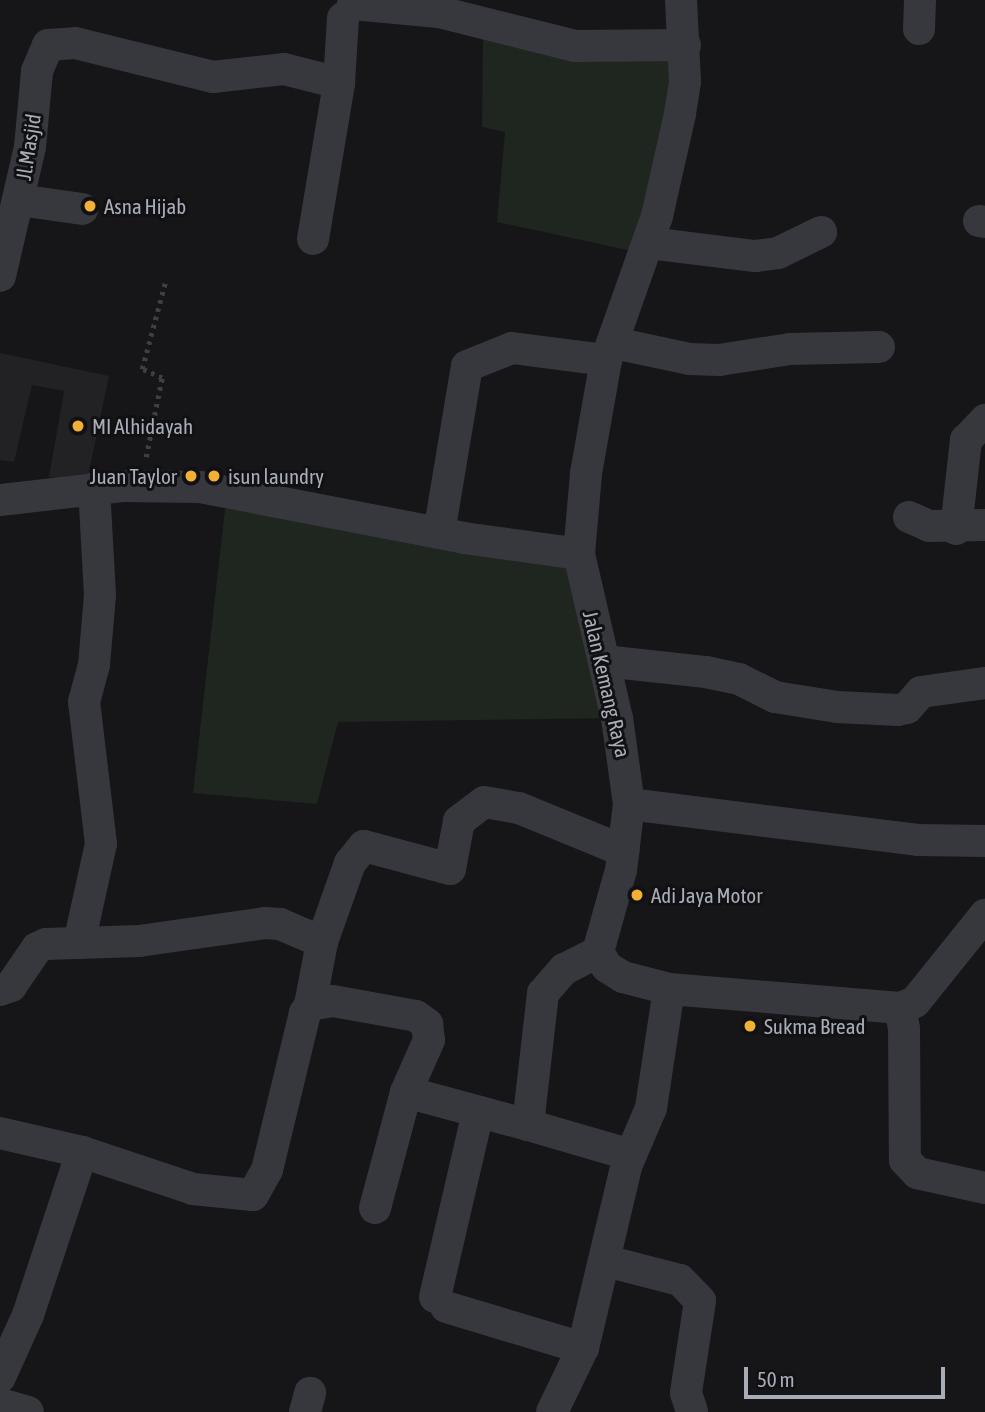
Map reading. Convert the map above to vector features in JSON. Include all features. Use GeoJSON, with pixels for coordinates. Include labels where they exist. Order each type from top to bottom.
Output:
{"type":"FeatureCollection","features":[{"type":"Feature","properties":{"kind":"street","name":"Jalan Kemang Raya"},"geometry":{"type":"LineString","coordinates":[[598,952],[624,850],[629,804],[625,758],[579,554],[587,463],[610,352],[649,243],[680,114],[685,45],[681,0]]}},
{"type":"Feature","properties":{"kind":"street"},"geometry":{"type":"LineString","coordinates":[[313,239],[348,11],[439,12],[575,46],[685,45]]}},
{"type":"Feature","properties":{"kind":"street","name":"Jl.Masjid"},"geometry":{"type":"LineString","coordinates":[[0,276],[14,187],[42,55],[48,45],[75,43],[214,77],[284,69],[339,83]]}},
{"type":"Feature","properties":{"kind":"street"},"geometry":{"type":"LineString","coordinates":[[14,187],[82,209]]}},
{"type":"Feature","properties":{"kind":"street"},"geometry":{"type":"LineString","coordinates":[[649,243],[755,256],[778,253],[821,232]]}},
{"type":"Feature","properties":{"kind":"street"},"geometry":{"type":"LineString","coordinates":[[439,533],[467,366],[512,348],[719,360],[790,349],[879,347]]}},
{"type":"Feature","properties":{"kind":"street"},"geometry":{"type":"LineString","coordinates":[[909,517],[929,526],[971,527],[967,440],[985,420]]}},
{"type":"Feature","properties":{"kind":"street"},"geometry":{"type":"LineString","coordinates":[[0,500],[140,485],[227,491],[439,533],[579,554]]}},
{"type":"Feature","properties":{"kind":"street"},"geometry":{"type":"LineString","coordinates":[[79,943],[101,844],[83,702],[94,665],[100,596],[94,488]]}},
{"type":"Feature","properties":{"kind":"street"},"geometry":{"type":"LineString","coordinates":[[604,661],[739,679],[775,696],[837,707],[898,710],[908,708],[921,692],[985,683]]}},
{"type":"Feature","properties":{"kind":"street"},"geometry":{"type":"LineString","coordinates":[[0,1133],[82,1152],[192,1189],[253,1195],[267,1170],[310,1005],[322,943],[358,850],[364,846],[450,869],[459,821],[484,802],[519,807],[624,850]]}},
{"type":"Feature","properties":{"kind":"street"},"geometry":{"type":"LineString","coordinates":[[629,804],[918,840],[985,841]]}},
{"type":"Feature","properties":{"kind":"street"},"geometry":{"type":"LineString","coordinates":[[528,1125],[543,993],[564,969],[598,952],[607,967],[622,977],[669,989],[900,1008],[915,1002],[985,915]]}},
{"type":"Feature","properties":{"kind":"street"},"geometry":{"type":"LineString","coordinates":[[0,990],[11,986],[37,948],[59,942],[168,938],[265,923],[280,924],[322,943]]}},
{"type":"Feature","properties":{"kind":"street"},"geometry":{"type":"LineString","coordinates":[[552,1412],[583,1348],[631,1155],[651,1108],[669,989]]}},
{"type":"Feature","properties":{"kind":"street"},"geometry":{"type":"LineString","coordinates":[[310,1005],[333,1001],[422,1019],[429,1040],[406,1092],[374,1208]]}},
{"type":"Feature","properties":{"kind":"street"},"geometry":{"type":"LineString","coordinates":[[900,1008],[904,1029],[905,1160],[917,1173],[985,1188]]}},
{"type":"Feature","properties":{"kind":"street"},"geometry":{"type":"LineString","coordinates":[[406,1092],[631,1155]]}},
{"type":"Feature","properties":{"kind":"street"},"geometry":{"type":"LineString","coordinates":[[478,1112],[440,1302],[583,1348]]}},
{"type":"Feature","properties":{"kind":"street"},"geometry":{"type":"LineString","coordinates":[[1,1372],[44,1271],[82,1152]]}},
{"type":"Feature","properties":{"kind":"street"},"geometry":{"type":"LineString","coordinates":[[606,1261],[680,1280],[700,1301],[686,1392],[692,1412]]}},
{"type":"Feature","properties":{"kind":"street"},"geometry":{"type":"LineString","coordinates":[[0,1404],[28,1412]]}},
{"type":"Feature","properties":{"kind":"path"},"geometry":{"type":"LineString","coordinates":[[140,485],[162,378],[142,369],[165,283]]}},
{"type":"Feature","properties":{"kind":"shaded area"},"geometry":{"type":"Polygon","coordinates":[[[483,38],[681,62],[637,252],[497,222],[505,132],[482,127],[483,38]]]}},
{"type":"Feature","properties":{"kind":"shaded area","name":"MI Alhidayah"},"geometry":{"type":"Polygon","coordinates":[[[0,353],[109,376],[87,481],[49,477],[64,391],[32,385],[14,462],[0,460],[0,353]]]}},
{"type":"Feature","properties":{"kind":"shaded area"},"geometry":{"type":"Polygon","coordinates":[[[227,491],[579,554],[617,718],[338,722],[317,804],[193,793],[227,491]]]}},
{"type":"Feature","properties":{"kind":"place","name":"Asna Hijab"},"geometry":{"type":"Point","coordinates":[90,206]}},
{"type":"Feature","properties":{"kind":"place","name":"MI Alhidayah"},"geometry":{"type":"Point","coordinates":[78,426]}},
{"type":"Feature","properties":{"kind":"place","name":"Juan Taylor"},"geometry":{"type":"Point","coordinates":[191,476]}},
{"type":"Feature","properties":{"kind":"place","name":"isun laundry"},"geometry":{"type":"Point","coordinates":[214,476]}},
{"type":"Feature","properties":{"kind":"place","name":"Adi Jaya Motor"},"geometry":{"type":"Point","coordinates":[637,895]}},
{"type":"Feature","properties":{"kind":"place","name":"Sukma Bread"},"geometry":{"type":"Point","coordinates":[750,1026]}}]}
